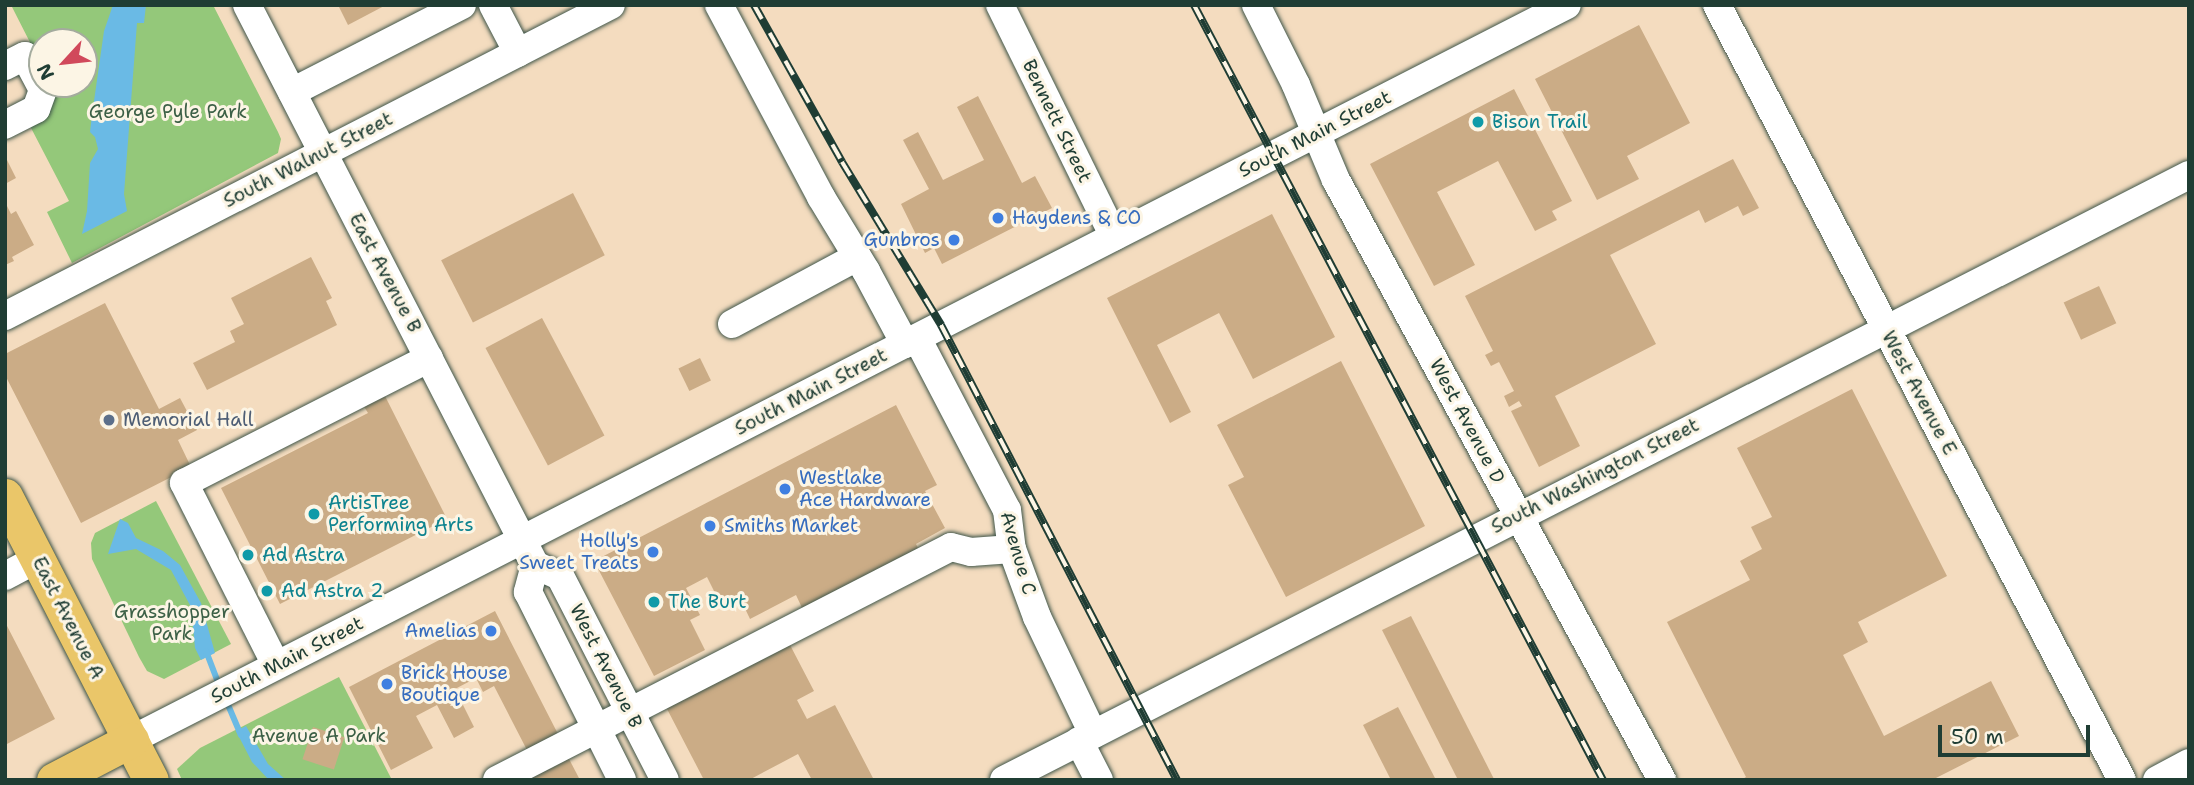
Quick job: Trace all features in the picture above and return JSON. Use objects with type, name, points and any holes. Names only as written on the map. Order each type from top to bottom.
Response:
[{"type":"main road","name":"East Avenue A","points":[[5,496],[150,780]]},
{"type":"main road","name":"South Main Street","points":[[54,780],[131,740]]},
{"type":"street","name":"East Avenue B","points":[[247,5],[522,540]]},
{"type":"street","points":[[292,92],[462,5]]},
{"type":"street","points":[[493,5],[518,53]]},
{"type":"street","name":"South Walnut Street","points":[[5,316],[611,5]]},
{"type":"street","name":"Avenue C","points":[[719,5],[821,197],[911,341],[1007,510],[1013,549],[1037,617],[1086,738],[1099,780]]},
{"type":"street","name":"Bennett Street","points":[[1000,5],[1114,237]]},
{"type":"street","name":"West Avenue D","points":[[1256,5],[1336,180],[1662,780]]},
{"type":"street","name":"South Main Street","points":[[131,740],[1567,5]]},
{"type":"street","name":"West Avenue E","points":[[1717,5],[2122,780]]},
{"type":"street","points":[[5,66],[25,56],[43,90],[36,109],[5,125]]},
{"type":"street","name":"South Washington Street","points":[[1004,780],[1518,515],[2189,175]]},
{"type":"street","points":[[732,324],[857,257]]},
{"type":"street","points":[[276,665],[184,483],[429,358]]},
{"type":"street","points":[[522,540],[535,565]]},
{"type":"street","points":[[497,780],[951,547],[971,552],[1013,549]]},
{"type":"street","points":[[5,576],[37,559]]},
{"type":"street","name":"West Avenue B","points":[[622,780],[528,592],[535,565],[560,576],[665,780]]},
{"type":"street","points":[[2157,780],[2189,763]]},
{"type":"green space","name":"George Pyle Park","points":[[11,5],[213,5],[278,132],[281,139],[278,153],[72,263],[47,212],[69,201],[30,126],[44,98],[98,98],[98,28],[28,28],[28,38]]},
{"type":"green space","name":"Grasshopper Park","points":[[156,501],[231,644],[164,679],[147,671],[139,657],[92,559],[91,543],[95,533]]},
{"type":"green space","name":"Avenue A Park","points":[[339,677],[392,780],[182,780],[177,769],[200,748]]},
{"type":"water","points":[[113,5],[146,5],[144,23],[137,23],[124,194],[127,211],[82,234],[87,211],[90,163],[98,149],[95,137],[90,132],[94,98],[98,98],[98,73],[104,31]]},
{"type":"water","points":[[120,519],[128,523],[136,538],[163,551],[180,565],[201,603],[215,653],[201,660],[195,648],[191,607],[171,570],[136,549],[108,554]]},
{"type":"water","points":[[246,726],[268,764],[286,780],[269,780],[252,762],[236,731]]},
{"type":"building","points":[[338,5],[386,5],[348,25]]},
{"type":"building","points":[[1639,25],[1690,123],[1627,156],[1639,179],[1597,200],[1535,79]]},
{"type":"building","points":[[1514,89],[1572,201],[1552,211],[1557,220],[1535,231],[1498,161],[1437,192],[1475,265],[1434,286],[1370,164]]},
{"type":"building","points":[[978,96],[1022,183],[1035,176],[1052,208],[942,264],[934,248],[925,253],[901,204],[929,189],[903,140],[918,132],[943,180],[984,160],[957,107]]},
{"type":"building","points":[[5,156],[16,178],[5,184]]},
{"type":"building","points":[[1733,159],[1759,208],[1743,216],[1738,206],[1705,223],[1699,210],[1610,255],[1656,344],[1555,396],[1580,446],[1539,467],[1511,411],[1522,406],[1519,401],[1509,407],[1504,396],[1514,391],[1499,362],[1491,366],[1485,355],[1493,351],[1465,296]]},
{"type":"building","points":[[573,193],[605,255],[473,323],[441,260]]},
{"type":"building","points":[[7,206],[11,214],[16,211],[34,245],[12,257],[14,261],[5,265]]},
{"type":"building","points":[[1272,214],[1335,337],[1253,379],[1219,313],[1157,345],[1191,412],[1170,423],[1107,298]]},
{"type":"building","points":[[311,257],[332,298],[326,301],[337,325],[207,390],[193,363],[235,342],[230,331],[244,324],[231,298]]},
{"type":"building","points":[[2099,286],[2116,323],[2081,340],[2064,302]]},
{"type":"building","name":"Memorial Hall","points":[[105,303],[159,409],[180,398],[197,430],[178,440],[191,467],[81,523],[5,375],[5,354]]},
{"type":"building","points":[[542,318],[604,435],[548,465],[485,348]]},
{"type":"building","points":[[700,358],[711,380],[689,391],[678,369]]},
{"type":"building","points":[[1341,361],[1425,526],[1286,597],[1228,485],[1244,477],[1217,425]]},
{"type":"building","points":[[1852,389],[1947,576],[1858,622],[1868,642],[1843,655],[1884,736],[1991,681],[2019,736],[1932,780],[1741,780],[1746,777],[1667,622],[1750,580],[1740,561],[1762,549],[1751,527],[1772,517],[1737,448]]},
{"type":"building","points":[[384,394],[447,519],[280,604],[221,488],[368,413],[363,405]]},
{"type":"building","points":[[896,405],[937,485],[925,491],[945,528],[916,544],[919,550],[803,610],[796,595],[750,619],[740,598],[722,607],[707,577],[686,588],[700,615],[690,620],[705,650],[654,676],[594,561]]},
{"type":"building","points":[[495,611],[558,734],[528,752],[494,686],[483,692],[476,678],[455,689],[474,727],[454,738],[437,705],[416,716],[433,748],[391,770],[349,687]]},
{"type":"building","points":[[1411,616],[1494,779],[1458,780],[1382,630]]},
{"type":"building","points":[[5,622],[55,719],[5,745]]},
{"type":"building","points":[[789,643],[814,691],[797,700],[807,719],[835,705],[874,780],[812,780],[798,754],[749,780],[704,780],[666,707]]},
{"type":"building","points":[[1398,707],[1436,780],[1391,780],[1363,725]]},
{"type":"building","points":[[313,727],[344,737],[334,770],[302,759]]},
{"type":"building","points":[[568,757],[580,780],[524,780]]},
{"type":"waterway","points":[[206,651],[220,687]]},
{"type":"waterway","points":[[226,700],[241,735]]},
{"type":"railway","points":[[754,5],[842,162],[941,325],[1177,780]]},
{"type":"railway","points":[[1194,5],[1603,780]]},
{"type":"place","name":"Bison Trail","points":[[1478,122]]},
{"type":"place","name":"Haydens & CO","points":[[998,218]]},
{"type":"place","name":"Gunbros","points":[[954,240]]},
{"type":"place","name":"Memorial Hall","points":[[109,420]]},
{"type":"place","name":"Westlake Ace Hardware","points":[[785,489]]},
{"type":"place","name":"ArtisTree Performing Arts","points":[[314,514]]},
{"type":"place","name":"Smiths Market","points":[[710,526]]},
{"type":"place","name":"Holly's Sweet Treats","points":[[653,552]]},
{"type":"place","name":"Ad Astra","points":[[248,555]]},
{"type":"place","name":"Ad Astra 2","points":[[267,591]]},
{"type":"place","name":"The Burt","points":[[654,602]]},
{"type":"place","name":"Amelias","points":[[491,631]]},
{"type":"place","name":"Brick House Boutique","points":[[387,684]]}]
